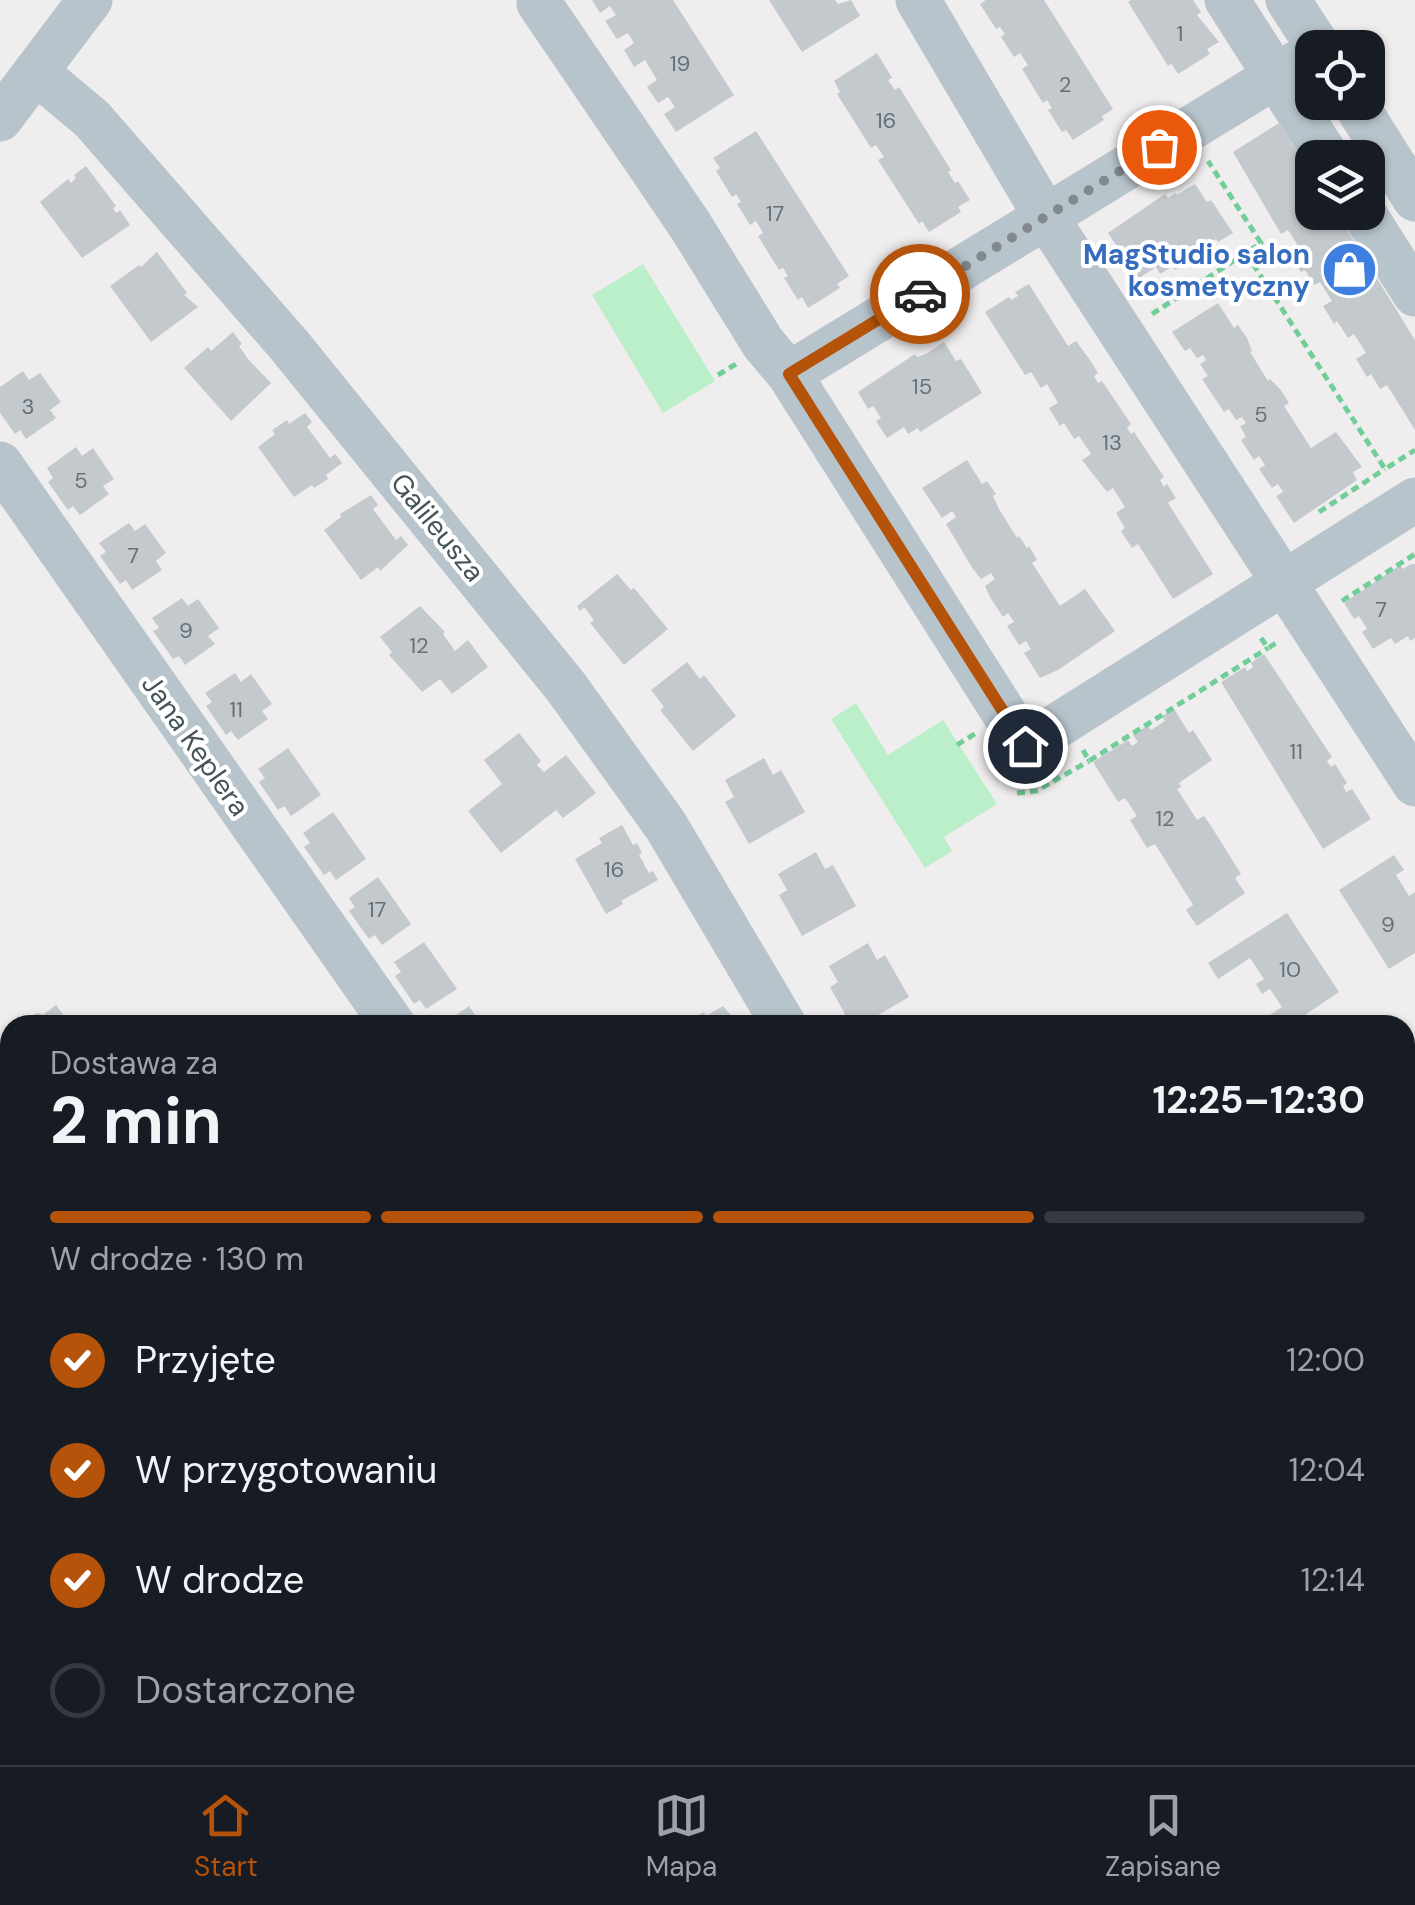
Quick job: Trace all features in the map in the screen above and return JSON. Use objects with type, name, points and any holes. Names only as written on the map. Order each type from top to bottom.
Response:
[{"type":"street","points":[[0,120],[90,0]]},
{"type":"street","points":[[918,0],[1046,216],[1415,784]]},
{"type":"street","points":[[1227,0],[1294,65],[1321,140]]},
{"type":"street","points":[[1288,0],[1307,30]]},
{"type":"street","points":[[539,4],[690,225],[763,343],[789,374],[1025,746],[1415,500]]},
{"type":"street","points":[[789,374],[1294,65]]},
{"type":"street","name":"Galileusza","points":[[37,73],[92,119],[289,345],[566,687],[666,826],[778,1015]]},
{"type":"street","points":[[1365,120],[1415,198]]},
{"type":"street","points":[[1374,230],[1415,294]]},
{"type":"street","name":"Jana Keplera","points":[[0,464],[386,1015]]},
{"type":"path","points":[[1152,314],[1261,243],[1208,160]]},
{"type":"path","points":[[1246,253],[1384,469],[1415,450]]},
{"type":"path","points":[[1310,622],[1415,554]]},
{"type":"path","points":[[1018,793],[1036,791],[1089,761]]},
{"type":"green space","points":[[643,264],[715,381],[663,413],[592,295]]},
{"type":"green space","points":[[856,703],[888,755],[943,720],[997,804],[944,837],[952,851],[925,868],[831,719]]},
{"type":"building","points":[[592,0],[673,0],[734,95],[676,132],[664,114],[675,107],[668,97],[658,103],[647,87],[657,80],[645,60],[634,67],[624,50],[634,43],[628,33],[617,39],[605,21],[616,15],[610,6],[600,13]]},
{"type":"building","points":[[769,0],[835,0],[838,4],[851,0],[860,16],[802,52]]},
{"type":"building","points":[[986,0],[1044,0],[1113,109],[1102,116],[1104,120],[1073,140],[1066,130],[1062,132],[1048,110],[1052,108],[1047,100],[1043,103],[1022,69],[1028,65],[1020,53],[1014,57],[1001,37],[1005,34],[1000,27],[996,29],[980,4]]},
{"type":"building","points":[[1193,0],[1201,12],[1197,15],[1219,42],[1207,49],[1210,54],[1178,74],[1171,63],[1168,66],[1128,2]]},
{"type":"building","points":[[877,53],[892,78],[888,80],[895,90],[899,87],[951,170],[948,172],[970,200],[958,207],[961,212],[929,232],[922,221],[919,224],[878,160],[884,157],[876,145],[871,148],[837,94],[840,92],[834,81]]},
{"type":"building","points":[[1279,123],[1295,149],[1295,230],[1347,230],[1415,340],[1415,430],[1387,385],[1380,389],[1371,374],[1367,377],[1356,359],[1366,353],[1354,334],[1348,338],[1337,321],[1334,324],[1323,306],[1332,301],[1320,282],[1314,285],[1305,270],[1301,272],[1290,255],[1300,249],[1288,230],[1281,234],[1233,152]]},
{"type":"building","points":[[756,131],[849,276],[837,284],[840,288],[808,308],[802,297],[798,300],[784,278],[788,276],[783,268],[779,270],[758,236],[763,233],[756,221],[750,225],[737,204],[741,202],[736,194],[732,197],[716,171],[720,168],[713,158]]},
{"type":"building","points":[[86,166],[116,206],[116,213],[120,210],[130,225],[82,258],[40,202],[68,179],[71,183],[74,175]]},
{"type":"building","points":[[1195,184],[1233,233],[1208,244],[1211,247],[1175,270],[1173,266],[1160,274],[1156,267],[1138,279],[1127,262],[1131,258],[1123,245],[1118,248],[1108,233],[1165,194],[1168,198],[1177,195]]},
{"type":"building","points":[[157,252],[187,293],[184,295],[198,307],[151,342],[110,286]]},
{"type":"building","points":[[1029,284],[1068,346],[1076,341],[1098,373],[1094,376],[1098,383],[1102,381],[1131,424],[1127,428],[1131,434],[1134,432],[1164,477],[1160,480],[1164,487],[1167,484],[1176,498],[1168,503],[1213,574],[1173,599],[1138,544],[1132,548],[1121,531],[1125,528],[1116,513],[1125,507],[1113,488],[1107,492],[1082,460],[1091,454],[1079,436],[1074,439],[1064,423],[1060,426],[1049,408],[1058,403],[1047,384],[1041,388],[1031,372],[1025,375],[985,312],[1009,297],[1011,300],[1018,296],[1015,292]]},
{"type":"building","points":[[1218,303],[1234,328],[1238,325],[1247,338],[1250,352],[1268,381],[1280,389],[1289,403],[1284,406],[1311,448],[1336,432],[1362,467],[1353,472],[1357,480],[1294,523],[1276,496],[1283,492],[1278,484],[1272,488],[1259,469],[1265,465],[1259,456],[1254,460],[1241,440],[1246,437],[1240,426],[1246,423],[1242,417],[1236,420],[1229,409],[1224,412],[1202,379],[1208,376],[1200,364],[1206,360],[1203,355],[1197,358],[1190,348],[1185,351],[1172,332]]},
{"type":"building","points":[[233,332],[248,359],[271,383],[231,421],[184,368]]},
{"type":"building","points":[[944,342],[956,361],[961,359],[982,393],[920,432],[918,428],[908,434],[904,427],[887,438],[876,421],[881,418],[873,406],[868,409],[858,392],[915,354],[926,354]]},
{"type":"building","points":[[23,371],[29,380],[40,373],[61,402],[50,410],[56,418],[26,439],[20,430],[15,434],[0,413],[0,387]]},
{"type":"building","points":[[305,413],[312,422],[307,427],[330,458],[335,454],[342,463],[326,475],[328,479],[294,497],[258,447],[275,434],[272,430]]},
{"type":"building","points":[[76,447],[82,456],[93,448],[114,479],[103,486],[109,494],[80,515],[73,506],[68,510],[48,482],[53,478],[47,468]]},
{"type":"building","points":[[967,460],[982,484],[987,481],[996,494],[993,496],[999,509],[1017,538],[1029,546],[1037,560],[1032,563],[1060,606],[1085,589],[1115,631],[1040,678],[1024,653],[1031,649],[1026,641],[1019,645],[1007,626],[1014,622],[1008,613],[1003,617],[985,586],[995,579],[991,573],[981,579],[946,524],[956,517],[952,511],[942,518],[922,488]]},
{"type":"building","points":[[371,495],[378,505],[373,509],[384,524],[396,540],[401,536],[408,545],[380,571],[378,567],[361,580],[324,530],[340,514]]},
{"type":"building","points":[[129,523],[135,531],[145,524],[166,553],[156,561],[162,570],[132,590],[126,580],[120,584],[100,556],[106,552],[99,543]]},
{"type":"building","points":[[1415,564],[1415,638],[1410,641],[1408,636],[1395,644],[1391,638],[1373,649],[1362,632],[1367,629],[1359,616],[1354,619],[1344,603],[1400,565],[1403,569]]},
{"type":"building","points":[[617,574],[668,629],[624,665],[590,623],[594,620],[584,607],[580,611],[577,606]]},
{"type":"building","points":[[182,598],[188,606],[198,599],[219,628],[208,636],[215,644],[185,665],[179,656],[173,659],[153,631],[159,628],[152,618]]},
{"type":"building","points":[[420,606],[445,632],[455,651],[468,640],[488,667],[452,694],[440,679],[422,692],[389,655],[392,652],[380,637]]},
{"type":"building","points":[[1264,654],[1332,757],[1327,761],[1331,767],[1335,764],[1347,783],[1343,786],[1346,792],[1352,789],[1371,819],[1323,849],[1221,682],[1245,667],[1247,671]]},
{"type":"building","points":[[687,662],[700,679],[704,675],[736,716],[693,751],[660,710],[664,707],[651,690]]},
{"type":"building","points":[[235,673],[241,682],[251,674],[272,704],[262,711],[268,719],[238,740],[231,731],[226,735],[206,706],[212,702],[205,693]]},
{"type":"building","points":[[1174,709],[1212,760],[1179,783],[1181,787],[1177,789],[1197,820],[1204,816],[1213,829],[1241,874],[1235,878],[1245,893],[1197,926],[1186,910],[1193,905],[1155,844],[1147,848],[1130,820],[1137,816],[1125,798],[1118,802],[1093,762],[1128,740],[1132,746],[1138,742],[1133,735],[1148,725],[1151,730]]},
{"type":"building","points":[[519,733],[541,761],[537,765],[544,772],[566,755],[596,793],[563,818],[556,810],[501,853],[468,811],[502,784],[484,760]]},
{"type":"building","points":[[288,748],[321,795],[291,816],[284,806],[278,810],[259,782],[265,778],[258,769]]},
{"type":"building","points":[[764,758],[773,775],[781,770],[805,812],[749,844],[725,802],[734,797],[725,780]]},
{"type":"building","points":[[333,812],[366,859],[336,880],[330,871],[324,875],[304,847],[310,843],[303,833]]},
{"type":"building","points":[[622,825],[633,845],[637,843],[649,873],[653,871],[658,880],[606,914],[575,859]]},
{"type":"building","points":[[816,852],[825,869],[833,865],[856,906],[802,936],[779,895],[787,890],[778,874]]},
{"type":"building","points":[[1394,855],[1404,870],[1396,875],[1409,896],[1415,892],[1415,953],[1389,969],[1339,890]]},
{"type":"building","points":[[378,877],[411,924],[382,945],[375,935],[369,939],[349,911],[355,907],[349,898]]},
{"type":"building","points":[[1287,913],[1339,992],[1305,1015],[1270,1015],[1282,1007],[1270,989],[1262,994],[1256,984],[1264,979],[1250,958],[1218,979],[1208,963]]},
{"type":"building","points":[[424,942],[457,989],[426,1009],[420,1000],[414,1004],[395,976],[401,972],[394,962]]},
{"type":"building","points":[[868,943],[877,960],[885,955],[909,997],[878,1015],[845,1015],[830,987],[838,982],[829,966]]},
{"type":"building","points":[[56,1005],[64,1015],[43,1015]]},
{"type":"building","points":[[469,1006],[475,1015],[456,1015]]},
{"type":"building","points":[[723,1006],[731,1015],[708,1015]]},
{"type":"way so far","points":[[920,294],[1159,147]]},
{"type":"place","name":"MagStudio salon kosmetyczny","points":[[1349,270]]},
{"type":"route","points":[[920,294],[789,374],[1025,746]]}]
